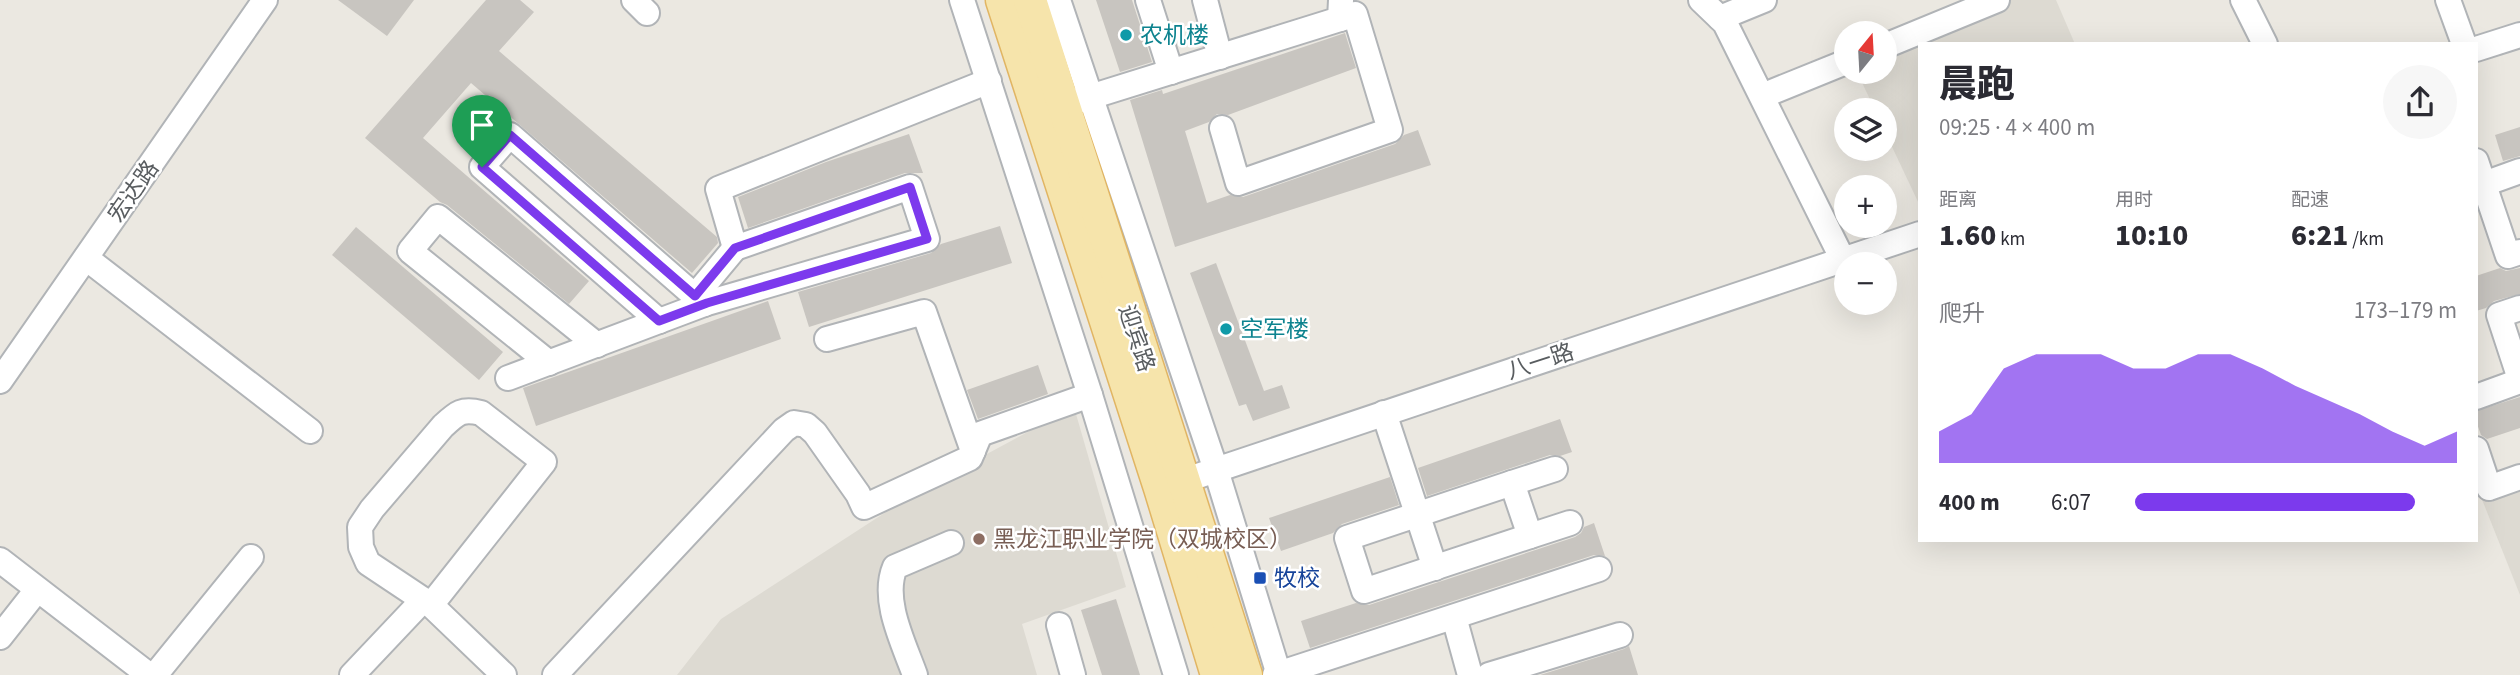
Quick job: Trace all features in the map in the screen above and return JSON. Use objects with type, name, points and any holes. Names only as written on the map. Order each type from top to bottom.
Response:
[{"type":"main road","name":"迎宾路","points":[[1002,0],[1171,484],[1246,675]]},
{"type":"main road","name":"迎宾路","points":[[1030,0],[1076,101],[1217,675]]},
{"type":"street","name":"宏达路","points":[[0,381],[265,0]]},
{"type":"street","points":[[962,0],[1090,396],[1176,675]]},
{"type":"street","points":[[1058,0],[1076,101],[1216,470],[1277,674],[1599,569]]},
{"type":"street","points":[[1148,0],[1171,72]]},
{"type":"street","points":[[1205,0],[1220,57]]},
{"type":"street","points":[[1701,0],[1725,23],[1839,252]]},
{"type":"street","points":[[1720,18],[1764,0]]},
{"type":"street","points":[[1897,41],[1997,0]]},
{"type":"street","points":[[2243,0],[2264,42]]},
{"type":"street","points":[[2448,0],[2463,42]]},
{"type":"street","points":[[1076,101],[1220,57],[1341,9],[1355,14],[1390,130],[1238,183],[1223,128]]},
{"type":"street","points":[[2478,48],[2520,35]]},
{"type":"street","points":[[1762,96],[1834,67]]},
{"type":"street","points":[[735,248],[718,189],[989,80]]},
{"type":"street","points":[[659,321],[482,167],[510,135],[700,300]]},
{"type":"street","points":[[2520,172],[2480,172],[2488,232],[2508,256],[2520,252]]},
{"type":"street","points":[[508,378],[659,321],[700,300],[927,239],[910,187],[735,248],[700,300]]},
{"type":"street","points":[[549,363],[410,251],[438,217],[597,345]]},
{"type":"street","name":"八一路","points":[[1867,252],[1918,235]]},
{"type":"street","points":[[86,258],[310,430]]},
{"type":"street","name":"八一路","points":[[1171,484],[1834,263]]},
{"type":"street","points":[[2478,396],[2520,380],[2499,315],[2520,308]]},
{"type":"street","points":[[827,340],[924,312],[973,451]]},
{"type":"street","points":[[555,675],[784,430],[794,423],[806,425],[815,433],[864,507],[970,458],[980,433],[1090,396]]},
{"type":"street","points":[[352,675],[427,602],[544,462],[481,413],[468,410],[456,414],[443,426],[372,509],[360,527],[361,547],[368,563],[427,602],[504,675]]},
{"type":"street","points":[[1384,413],[1435,568]]},
{"type":"street","points":[[2478,455],[2489,488],[2520,478]]},
{"type":"street","points":[[1555,470],[1346,538],[1364,591],[1570,523]]},
{"type":"street","points":[[1513,483],[1530,537]]},
{"type":"street","points":[[915,675],[895,621],[891,576],[895,567],[951,543]]},
{"type":"street","points":[[0,559],[148,674],[251,557]]},
{"type":"street","points":[[0,637],[37,590]]},
{"type":"street","points":[[1454,617],[1470,675]]},
{"type":"street","points":[[1059,625],[1073,675]]},
{"type":"street","points":[[1489,675],[1620,635]]},
{"type":"shaded area","points":[[2007,0],[2056,0],[2074,42],[1918,42],[1918,202],[1897,157],[1897,98],[1869,98],[1863,84],[1897,84],[1897,43]]},
{"type":"shaded area","name":"黑龙江职业学院（双城校区）","points":[[1076,414],[1126,587],[1022,624],[1037,675],[677,675],[721,619],[920,490],[1037,427]]},
{"type":"shaded area","points":[[2520,485],[2520,595],[2481,497]]},
{"type":"building","points":[[338,0],[414,0],[387,36]]},
{"type":"building","points":[[486,0],[520,0],[534,12],[499,51],[717,237],[718,243],[692,273],[471,83],[423,138],[589,281],[569,304],[440,202],[365,138]]},
{"type":"building","name":"农机楼","points":[[1096,0],[1132,0],[1152,62],[1120,72]]},
{"type":"building","points":[[1345,33],[1356,68],[1228,115],[1217,114],[1209,122],[1185,131],[1207,203],[1230,195],[1243,197],[1395,144],[1404,135],[1418,130],[1431,165],[1175,247],[1130,100],[1162,90],[1163,94]]},
{"type":"building","points":[[2520,127],[2520,156],[2503,161],[2495,135]]},
{"type":"building","points":[[909,134],[923,173],[905,173],[748,228],[738,197],[826,162]]},
{"type":"building","points":[[1000,226],[1012,263],[809,327],[798,292],[931,253],[941,244]]},
{"type":"building","points":[[356,227],[503,352],[479,380],[332,255]]},
{"type":"building","name":"空军楼","points":[[1216,263],[1264,391],[1282,385],[1290,408],[1253,421],[1246,404],[1239,406],[1190,273]]},
{"type":"building","points":[[2500,268],[2506,271],[2520,268],[2520,294],[2494,301],[2478,310],[2478,275]]},
{"type":"building","points":[[768,301],[781,339],[536,426],[523,388]]},
{"type":"building","points":[[1038,365],[1048,394],[978,419],[967,390]]},
{"type":"building","points":[[2520,397],[2520,428],[2487,439],[2481,435],[2478,427],[2478,410]]},
{"type":"building","points":[[1560,419],[1572,452],[1560,456],[1550,455],[1427,496],[1418,468]]},
{"type":"building","points":[[1390,477],[1399,505],[1342,524],[1333,533],[1281,551],[1269,518]]},
{"type":"building","points":[[1594,523],[1605,556],[1594,555],[1310,648],[1301,621],[1356,603],[1369,605],[1575,537],[1584,527]]},
{"type":"building","points":[[1116,599],[1140,675],[1102,675],[1081,610]]},
{"type":"building","points":[[1629,646],[1638,675],[1540,675],[1624,649]]},
{"type":"place","name":"农机楼","points":[[1126,35]]},
{"type":"place","name":"空军楼","points":[[1226,329]]},
{"type":"place","name":"黑龙江职业学院（双城校区）","points":[[979,539]]},
{"type":"place","name":"牧校","points":[[1260,578]]},
{"type":"route","points":[[510,135],[695,296],[735,248],[910,187],[927,239],[707,303],[659,321],[482,167],[510,135]]}]
